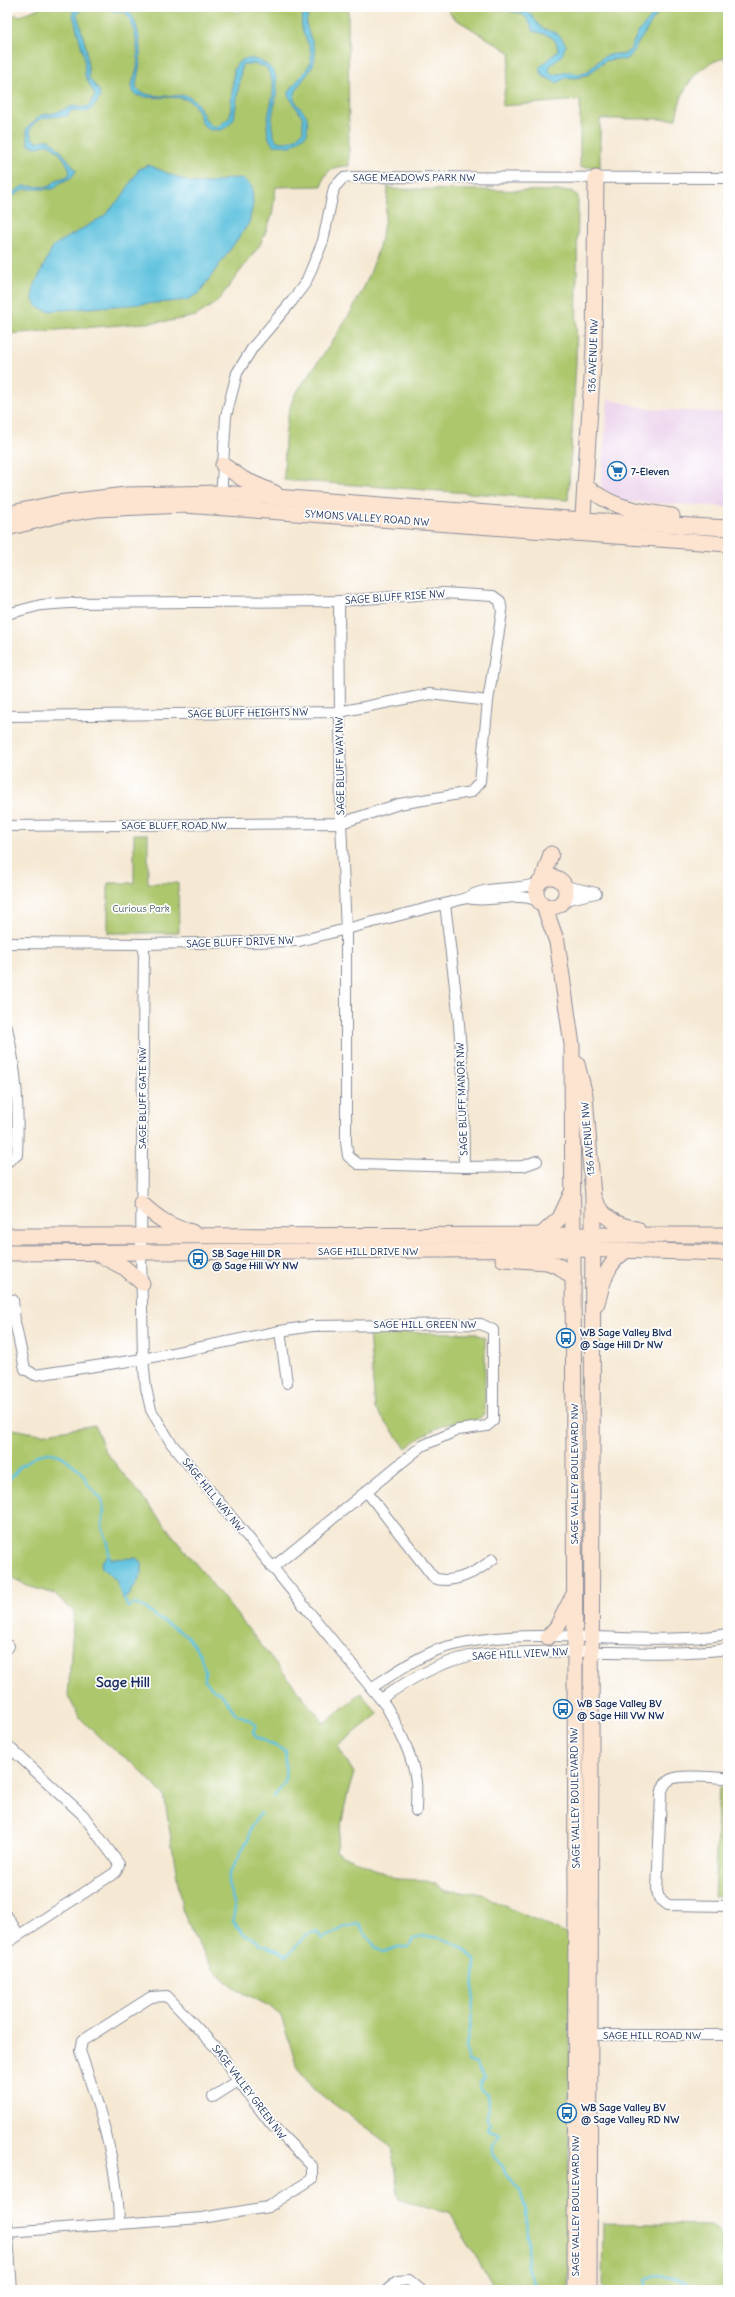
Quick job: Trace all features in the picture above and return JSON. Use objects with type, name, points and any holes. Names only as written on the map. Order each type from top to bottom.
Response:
[{"type":"street","name":"SAGE MEADOWS PARK NW","points":[[221,500],[226,411],[237,373],[253,347],[306,282],[328,224],[333,194],[339,181],[352,177],[728,178]]},
{"type":"street","name":"136 AVENUE NW","points":[[582,527],[594,348],[596,178]]},
{"type":"street","points":[[223,465],[243,479],[289,498]]},
{"type":"street","points":[[585,486],[603,499],[618,506],[677,517],[691,525]]},
{"type":"street","name":"SYMONS VALLEY ROAD NW","points":[[7,514],[58,503],[126,495],[221,500],[582,527],[691,525],[728,528]]},
{"type":"street","name":"SYMONS VALLEY ROAD NW","points":[[7,528],[59,515],[117,507],[184,505],[221,500],[289,498],[582,527],[728,544]]},
{"type":"street","name":"SAGE BLUFF RISE NW","points":[[7,614],[41,606],[69,603],[339,601],[443,593],[493,596],[500,602],[502,612],[488,701],[480,782],[471,792],[399,804],[341,824]]},
{"type":"street","name":"SAGE BLUFF WAY NW","points":[[339,601],[341,824],[346,930]]},
{"type":"street","name":"SAGE BLUFF HEIGHTS NW","points":[[7,716],[339,712],[430,694],[488,701]]},
{"type":"street","name":"SAGE BLUFF ROAD NW","points":[[7,826],[341,824]]},
{"type":"street","name":"SAGE BLUFF DRIVE NW","points":[[7,943],[144,944],[299,941],[468,898],[481,892],[522,888],[555,888]]},
{"type":"street","name":"136 AVENUE NW","points":[[555,888],[558,942],[572,1045],[585,1095],[593,1196],[592,1234]]},
{"type":"street","points":[[555,888],[553,908],[541,904],[535,892],[555,888]]},
{"type":"street","name":"SAGE BLUFF DRIVE NW","points":[[468,898],[478,901],[524,897],[541,904]]},
{"type":"street","name":"SAGE BLUFF MANOR NW","points":[[346,930],[346,1142],[348,1156],[358,1164],[464,1167],[463,1076],[458,1012],[445,904]]},
{"type":"street","name":"136 AVENUE NW","points":[[541,904],[558,942]]},
{"type":"street","name":"SAGE BLUFF GATE NW","points":[[141,1244],[144,944]]},
{"type":"street","points":[[7,1028],[19,1106],[17,1155],[7,1162]]},
{"type":"street","name":"136 AVENUE NW","points":[[572,1045],[572,1189],[574,1234]]},
{"type":"street","points":[[464,1167],[523,1166],[537,1161]]},
{"type":"street","points":[[541,1234],[560,1218],[572,1189]]},
{"type":"street","points":[[593,1196],[603,1214],[623,1227],[670,1234]]},
{"type":"street","points":[[142,1203],[158,1219],[170,1226],[214,1237]]},
{"type":"street","name":"SAGE HILL DRIVE NW","points":[[7,1253],[95,1252],[141,1244],[214,1237],[541,1234],[728,1235]]},
{"type":"street","name":"SAGE VALLEY BOULEVARD NW","points":[[574,1234],[574,1644],[589,2290]]},
{"type":"street","name":"SAGE VALLEY BOULEVARD NW","points":[[575,2290],[590,1645],[592,1234]]},
{"type":"street","points":[[698,1234],[698,1252],[728,1259]]},
{"type":"street","name":"SAGE HILL DRIVE NW","points":[[7,1236],[141,1244],[454,1251],[574,1249],[624,1252],[728,1253]]},
{"type":"street","name":"SAGE HILL WAY NW","points":[[141,1244],[142,1358],[146,1388],[152,1410],[171,1443],[381,1699],[397,1725],[409,1755],[416,1783],[416,1811]]},
{"type":"street","points":[[454,1251],[479,1257],[547,1262],[560,1267],[574,1279]]},
{"type":"street","points":[[95,1252],[125,1268],[142,1283]]},
{"type":"street","points":[[592,1324],[606,1271],[615,1259],[624,1252]]},
{"type":"street","name":"SAGE HILL GREEN NW","points":[[13,1300],[15,1322],[25,1369],[35,1376],[142,1358],[312,1326],[481,1324],[493,1330],[493,1421],[488,1426],[458,1430],[432,1440],[404,1460],[367,1492],[272,1568]]},
{"type":"street","points":[[280,1331],[287,1383]]},
{"type":"street","points":[[367,1492],[434,1578],[443,1581],[481,1569],[493,1559]]},
{"type":"street","points":[[548,1637],[557,1627],[574,1594]]},
{"type":"street","points":[[590,1645],[690,1639],[728,1634]]},
{"type":"street","name":"SAGE HILL VIEW NW","points":[[371,1688],[403,1667],[444,1648],[489,1640],[548,1637],[574,1644]]},
{"type":"street","points":[[574,1644],[668,1653],[728,1649]]},
{"type":"street","name":"SAGE HILL VIEW NW","points":[[381,1699],[410,1679],[448,1662],[471,1656],[574,1644]]},
{"type":"street","points":[[7,1746],[83,1815],[119,1864],[116,1872],[7,1943]]},
{"type":"street","points":[[728,1778],[674,1778],[664,1786],[661,1795],[656,1891],[659,1898],[668,1905],[728,1906]]},
{"type":"street","points":[[7,1916],[19,1935]]},
{"type":"street","name":"SAGE VALLEY GREEN NW","points":[[8,2228],[119,2223],[202,2218],[268,2206],[312,2179],[312,2166],[270,2124],[238,2081],[219,2051],[167,1996],[152,1998],[82,2042],[80,2051],[105,2133],[118,2201],[119,2223]]},
{"type":"street","name":"SAGE HILL ROAD NW","points":[[582,2034],[728,2034]]},
{"type":"street","points":[[213,2098],[238,2081]]},
{"type":"street","points":[[8,2228],[12,2290]]},
{"type":"street","points":[[387,2290],[398,2281],[409,2280],[421,2290]]},
{"type":"shaded area","points":[[608,399],[649,409],[728,413],[728,507],[619,501],[601,487]]},
{"type":"green space","points":[[196,6],[206,6],[224,8],[238,13],[243,7],[348,7],[349,166],[334,168],[331,170],[325,176],[322,186],[276,187],[272,216],[260,245],[217,302],[196,316],[170,321],[7,334],[7,13],[20,16],[41,7],[171,7],[173,10]]},
{"type":"green space","points":[[445,7],[728,7],[728,57],[707,65],[692,79],[682,97],[676,119],[600,119],[600,167],[580,167],[580,100],[502,106],[511,53],[454,18]]},
{"type":"green space","points":[[388,186],[393,189],[571,191],[578,196],[576,364],[568,500],[284,480],[285,437],[290,406],[294,396],[345,322],[370,274],[379,248],[385,218]]},
{"type":"green space","name":"Curious Park","points":[[134,834],[148,834],[148,883],[178,883],[179,933],[108,933],[108,883],[134,883]]},
{"type":"green space","points":[[369,1332],[475,1333],[485,1338],[485,1412],[483,1416],[473,1420],[450,1423],[437,1428],[406,1448],[375,1409]]},
{"type":"green space","points":[[95,1425],[105,1451],[324,1723],[361,1693],[378,1714],[338,1746],[354,1773],[347,1796],[336,1852],[397,1879],[423,1880],[435,1884],[445,1891],[472,1892],[485,1895],[492,1900],[564,1933],[570,1933],[568,2290],[496,2290],[450,2214],[399,2198],[391,2146],[316,2091],[298,2070],[281,2016],[269,2006],[232,1987],[213,1969],[194,1937],[182,1909],[164,1795],[135,1765],[104,1742],[79,1717],[68,1696],[74,1612],[55,1594],[27,1586],[7,1574],[7,1428],[41,1434]]},
{"type":"green space","points":[[719,1787],[728,1787],[728,1896],[714,1897]]},
{"type":"green space","points":[[603,2223],[710,2225],[723,2237],[726,2245],[728,2254],[728,2290],[602,2290]]},
{"type":"water","points":[[77,7],[103,7],[81,9],[77,14],[86,48],[89,78],[99,91],[100,98],[87,112],[72,110],[67,116],[41,119],[33,125],[30,130],[32,138],[37,142],[46,140],[51,141],[72,164],[76,171],[74,175],[60,183],[54,189],[24,189],[7,200],[7,197],[23,186],[49,187],[56,180],[68,176],[70,172],[65,160],[48,144],[37,147],[29,145],[26,129],[41,115],[55,113],[74,106],[81,108],[89,106],[95,95],[85,76],[84,56],[73,15],[73,11]]},
{"type":"water","points":[[107,7],[119,9],[124,7],[133,18],[136,25],[139,41],[140,63],[136,88],[140,92],[146,94],[166,96],[185,95],[191,98],[198,105],[207,122],[211,126],[219,126],[230,117],[234,70],[236,65],[242,60],[253,59],[267,65],[274,73],[277,81],[277,91],[272,122],[273,132],[277,141],[289,142],[298,137],[303,131],[303,118],[288,95],[310,63],[311,52],[302,28],[302,21],[309,7],[314,7],[309,13],[307,25],[314,47],[314,60],[312,66],[298,87],[294,99],[307,117],[307,134],[291,146],[273,145],[269,138],[267,123],[273,92],[273,82],[266,67],[254,64],[242,64],[234,119],[222,130],[208,129],[202,122],[194,105],[190,101],[174,97],[149,97],[136,95],[133,92],[132,85],[138,61],[136,38],[132,24],[125,12],[115,12]]},
{"type":"water","points":[[494,7],[523,10],[531,15],[544,29],[555,33],[562,39],[566,45],[562,55],[550,66],[549,70],[552,75],[569,72],[578,74],[588,71],[603,57],[614,54],[623,55],[630,50],[637,34],[652,16],[654,7],[658,7],[659,11],[629,57],[624,60],[614,59],[605,61],[589,74],[576,78],[567,77],[557,83],[543,76],[539,68],[558,51],[557,45],[553,38],[533,31],[530,23],[522,14],[501,10]]},
{"type":"water","points":[[148,165],[191,183],[211,183],[232,178],[243,179],[252,187],[253,204],[249,223],[199,293],[187,300],[168,302],[48,311],[37,307],[33,300],[33,289],[53,246],[104,216],[123,195],[139,169]]},
{"type":"water","points":[[108,1556],[112,1559],[136,1558],[142,1563],[142,1573],[129,1596],[122,1598],[116,1580],[102,1568],[101,1562]]},
{"type":"waterway","points":[[7,1482],[20,1467],[35,1456],[48,1452],[62,1456],[81,1471],[89,1486],[102,1500],[104,1510],[102,1528],[108,1542],[109,1557]]},
{"type":"waterway","points":[[123,1595],[128,1607],[134,1604],[144,1607],[159,1619],[186,1635],[200,1654],[205,1671],[205,1680],[215,1691],[220,1692],[236,1714],[251,1720],[256,1725],[253,1732],[256,1737],[286,1751],[285,1782],[274,1797]]},
{"type":"waterway","points":[[261,1813],[251,1826],[249,1837],[229,1875],[228,1883],[235,1907],[233,1921],[245,1935],[256,1940],[259,1944],[280,1951],[285,1956],[289,1954],[307,1935],[317,1932],[322,1939],[345,1927],[358,1924],[377,1949],[383,1952],[397,1947],[409,1947],[413,1939],[430,1937],[447,1940],[455,1944],[462,1948],[475,1960],[472,2014],[466,2046],[468,2061],[476,2064],[485,2077],[479,2084],[480,2090],[488,2095],[487,2119],[490,2123],[487,2130],[500,2135],[492,2145],[492,2151],[503,2167],[506,2175],[520,2191],[526,2210],[528,2268],[537,2290]]},
{"type":"waterway","points":[[643,2289],[647,2285],[646,2279],[657,2276],[672,2278],[684,2282],[691,2290]]},
{"type":"place","name":"7-Eleven","points":[[617,471]]},
{"type":"place","name":"SB Sage Hill DR @ Sage Hill WY NW","points":[[198,1259]]},
{"type":"place","name":"WB Sage Valley Blvd @ Sage Hill Dr NW","points":[[566,1338]]},
{"type":"place","name":"WB Sage Valley BV @ Sage Hill VW NW","points":[[563,1709]]},
{"type":"place","name":"WB Sage Valley BV @ Sage Valley RD NW","points":[[567,2113]]},
{"type":"district","name":"Sage Hill","points":[[123,1682]]}]
